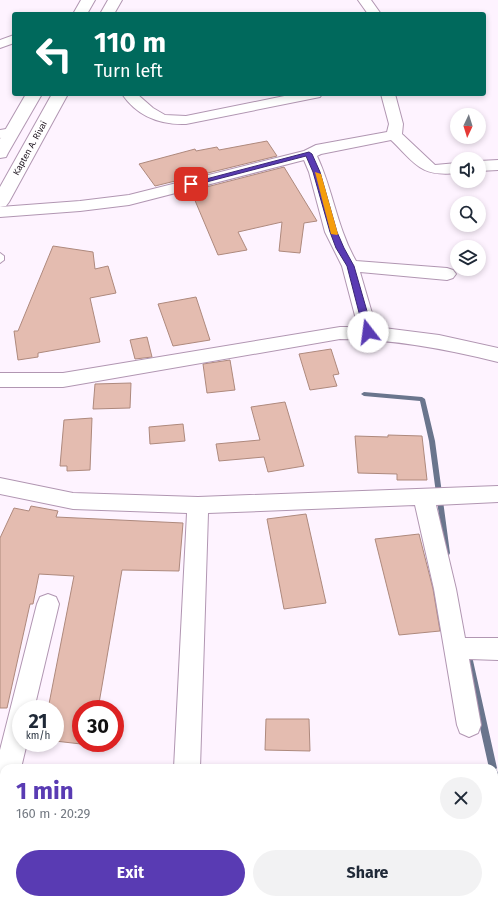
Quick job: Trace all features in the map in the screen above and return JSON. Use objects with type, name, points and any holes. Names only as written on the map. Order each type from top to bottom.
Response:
[{"type":"main road","points":[[81,12],[88,0]]},
{"type":"main road","points":[[108,12],[115,0]]},
{"type":"main road","points":[[0,153],[6,133],[33,96]]},
{"type":"main road","name":"Kapten A. Rivai","points":[[0,202],[59,96]]},
{"type":"street","points":[[364,0],[373,12]]},
{"type":"street","points":[[0,44],[12,41]]},
{"type":"street","points":[[131,96],[153,116],[168,121],[186,120],[283,97],[294,96]]},
{"type":"street","points":[[389,96],[396,124],[394,135]]},
{"type":"street","points":[[0,212],[80,206],[129,200],[309,154],[321,149],[394,135]]},
{"type":"street","points":[[394,135],[430,168],[439,170],[450,169]]},
{"type":"street","points":[[309,154],[317,172],[333,232],[350,266],[368,332]]},
{"type":"street","points":[[486,166],[498,165]]},
{"type":"street","points":[[350,266],[447,274]]},
{"type":"street","points":[[0,380],[63,380],[214,356],[340,333],[368,332],[407,336],[448,342],[498,355]]},
{"type":"street","points":[[0,486],[74,501],[198,505],[498,494]]},
{"type":"street","points":[[427,497],[458,648],[469,725]]},
{"type":"street","points":[[187,764],[198,505]]},
{"type":"street","points":[[24,700],[48,604]]},
{"type":"street","points":[[458,648],[492,649]]},
{"type":"street","points":[[9,764],[12,752]]},
{"type":"building","points":[[267,141],[277,156],[155,186],[139,164],[195,149],[196,151],[217,147],[219,150]]},
{"type":"building","points":[[284,167],[317,221],[304,223],[300,253],[279,251],[282,222],[238,232],[247,250],[218,255],[191,191]]},
{"type":"building","points":[[53,246],[93,252],[95,269],[108,266],[116,293],[90,298],[100,342],[38,353],[38,357],[18,360],[14,331],[18,331]]},
{"type":"building","points":[[196,297],[210,340],[173,346],[158,304]]},
{"type":"building","points":[[147,337],[152,357],[135,359],[130,340]]},
{"type":"building","points":[[331,349],[339,374],[333,375],[337,386],[310,390],[299,354]]},
{"type":"building","points":[[230,360],[235,390],[207,393],[203,364]]},
{"type":"building","points":[[131,383],[130,408],[93,409],[95,384]]},
{"type":"building","points":[[285,402],[304,466],[268,472],[264,457],[219,461],[216,444],[260,440],[251,407]]},
{"type":"building","points":[[92,418],[90,470],[67,471],[67,466],[60,466],[64,420]]},
{"type":"building","points":[[183,424],[185,441],[150,444],[149,427]]},
{"type":"building","points":[[388,435],[422,436],[427,480],[397,480],[397,474],[358,473],[355,436],[388,437]]},
{"type":"building","points":[[31,506],[58,511],[56,517],[183,523],[179,571],[122,570],[100,700],[72,700],[72,743],[64,742],[64,700],[50,700],[74,576],[39,574],[33,604],[30,604],[7,708],[0,708],[0,538],[14,508],[29,511]]},
{"type":"building","points":[[306,514],[326,603],[284,609],[267,519]]},
{"type":"building","points":[[419,534],[433,589],[440,631],[399,635],[375,539]]},
{"type":"building","points":[[266,719],[309,719],[310,751],[265,750]]},
{"type":"waterway","points":[[364,394],[422,399],[432,441],[447,553]]},
{"type":"waterway","points":[[468,656],[492,764]]},
{"type":"slow traffic","points":[[317,174],[334,234]]},
{"type":"route","points":[[191,184],[309,154],[317,172],[333,232],[350,266],[368,332]]}]
